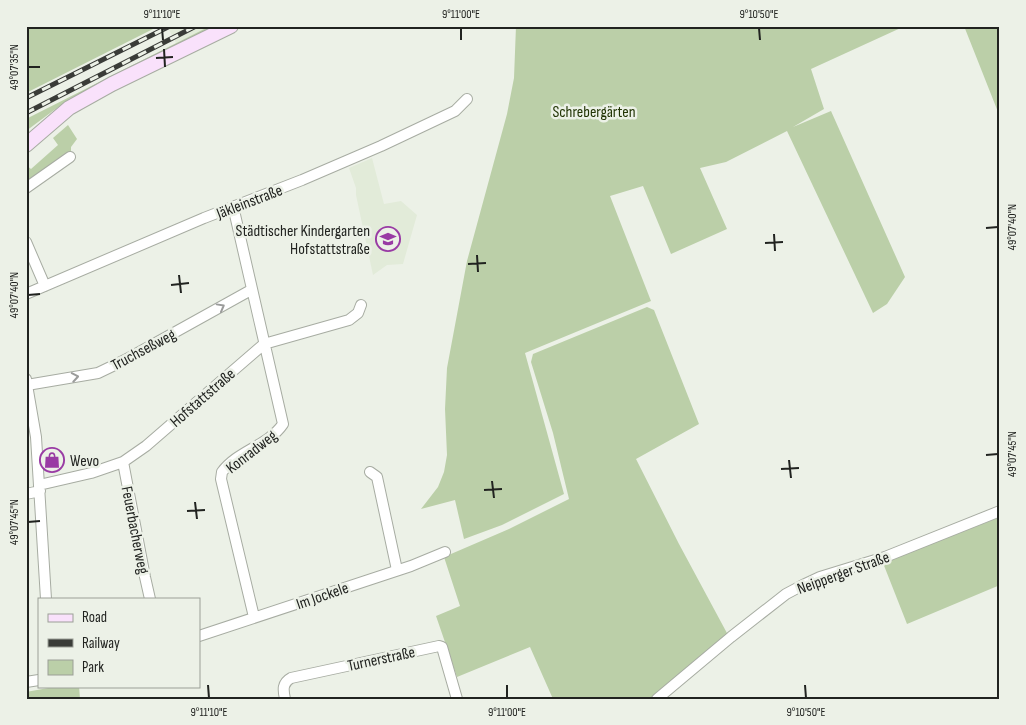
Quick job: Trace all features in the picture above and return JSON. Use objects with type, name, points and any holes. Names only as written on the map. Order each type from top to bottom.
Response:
[{"type":"main road","points":[[26,145],[69,108],[112,84],[231,26]]},
{"type":"street","name":"Jäkleinstraße","points":[[26,294],[384,144],[455,111],[467,99]]},
{"type":"street","points":[[26,188],[70,158]]},
{"type":"street","points":[[233,206],[264,344]]},
{"type":"street","points":[[26,242],[45,286]]},
{"type":"street","name":"Truchseßweg","points":[[27,382],[98,373],[251,290]]},
{"type":"street","name":"Hofstattstraße","points":[[26,494],[123,462],[146,446],[264,344],[349,320],[358,313],[361,305]]},
{"type":"street","name":"Konradweg","points":[[254,617],[222,479],[222,472],[226,467],[275,433],[283,424],[264,344]]},
{"type":"street","points":[[27,382],[36,437],[46,598]]},
{"type":"street","name":"Feuerbacherweg","points":[[123,462],[150,598]]},
{"type":"street","points":[[370,472],[377,477],[397,570]]},
{"type":"street","name":"Neipperger Straße","points":[[657,699],[786,594],[820,577],[885,557],[1000,511]]},
{"type":"street","name":"Im Jockele","points":[[200,636],[411,566],[445,552]]},
{"type":"street","name":"Turnerstraße","points":[[285,699],[284,685],[291,678],[439,646],[442,647],[457,699]]},
{"type":"shaded area","points":[[167,26],[210,26],[176,43]]},
{"type":"shaded area","name":"Städtischer Kindergarten Hofstattstraße","points":[[372,158],[384,204],[401,201],[417,215],[403,264],[387,265],[373,275],[356,188],[349,168]]},
{"type":"green space","points":[[26,26],[159,26],[26,93]]},
{"type":"green space","points":[[210,26],[219,26],[69,99],[26,131],[26,119]]},
{"type":"green space","name":"Schrebergärten","points":[[516,26],[905,26],[811,69],[824,109],[793,127],[831,111],[905,277],[887,304],[873,313],[787,131],[726,162],[700,168],[727,229],[671,254],[643,186],[610,196],[651,301],[525,353],[564,494],[502,525],[464,539],[455,500],[421,509],[438,487],[444,472],[447,455],[445,409],[447,368],[467,261],[507,114],[514,78]]},
{"type":"green space","points":[[964,26],[1000,26],[1000,117]]},
{"type":"green space","points":[[68,125],[77,139],[71,147],[71,153],[26,185],[26,165],[31,169],[58,145],[53,138]]},
{"type":"green space","points":[[647,307],[654,310],[699,424],[636,459],[728,635],[650,699],[553,699],[530,647],[457,677],[436,616],[460,606],[444,557],[509,529],[569,499],[553,433],[531,362],[533,354]]},
{"type":"green space","points":[[1000,517],[1000,585],[907,624],[883,563]]},
{"type":"green space","points":[[48,688],[79,688],[80,699],[26,699],[26,692]]},
{"type":"railway","points":[[26,98],[170,26]]},
{"type":"railway","points":[[26,113],[196,26]]},
{"type":"place","name":"Städtischer Kindergarten Hofstattstraße","points":[[388,239]]},
{"type":"place","name":"Wevo","points":[[52,460]]}]
